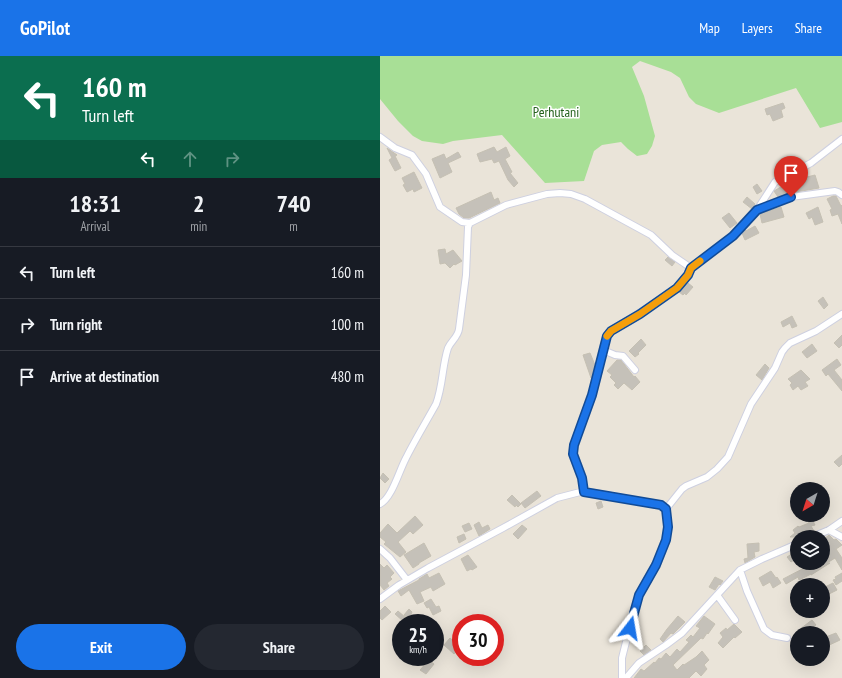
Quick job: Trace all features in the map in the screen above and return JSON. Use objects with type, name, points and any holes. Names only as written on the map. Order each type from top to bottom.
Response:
[{"type":"street","points":[[380,137],[395,148],[412,155],[426,174],[440,207],[462,222],[470,223],[506,205],[547,194],[571,194],[585,199],[651,235],[672,254],[691,268]]},
{"type":"street","points":[[584,492],[582,478],[573,454],[574,445],[592,395],[607,336],[611,331],[640,314],[677,288],[688,275],[691,268],[733,236],[757,210],[775,182],[810,163],[842,139]]},
{"type":"street","points":[[757,210],[791,197],[835,191],[842,195]]},
{"type":"street","points":[[380,504],[388,496],[405,459],[439,396],[448,347],[460,329],[466,275],[468,227],[470,223]]},
{"type":"street","points":[[622,678],[622,658],[635,606],[639,595],[656,565],[666,540],[668,527],[666,509],[682,489],[707,477],[718,469],[728,457],[751,404],[775,368],[785,348],[790,343],[816,331],[842,314]]},
{"type":"street","points":[[603,350],[615,355],[623,356],[634,370]]},
{"type":"street","points":[[380,599],[407,580],[558,498],[574,493],[584,492],[658,504],[666,509]]},
{"type":"street","points":[[829,530],[842,521]]},
{"type":"street","points":[[830,531],[842,537]]},
{"type":"street","points":[[626,678],[639,663],[666,646],[682,633],[740,570],[790,547]]},
{"type":"street","points":[[380,549],[390,558],[407,580]]},
{"type":"street","points":[[740,570],[747,591],[764,629],[772,635],[787,638]]},
{"type":"street","points":[[717,596],[735,620]]},
{"type":"green space","name":"Perhutani","points":[[380,56],[842,56],[842,122],[820,128],[796,88],[719,113],[696,104],[689,97],[680,78],[671,72],[640,61],[632,67],[644,96],[655,136],[652,146],[647,154],[637,156],[621,142],[602,145],[594,151],[584,181],[545,183],[502,135],[453,141],[443,144],[422,141],[413,136],[398,121],[380,99]]},
{"type":"building","points":[[783,103],[785,108],[781,110],[783,117],[773,121],[770,114],[767,115],[765,109]]},
{"type":"building","points":[[494,147],[497,152],[506,147],[510,156],[505,159],[512,172],[510,173],[518,183],[514,187],[508,180],[499,161],[494,163],[492,159],[480,162],[477,154]]},
{"type":"building","points":[[387,148],[397,155],[395,156],[401,168],[395,171],[389,160],[392,158]]},
{"type":"building","points":[[458,152],[461,157],[448,163],[452,172],[440,178],[432,159],[444,154],[446,159]]},
{"type":"building","points":[[414,172],[422,188],[414,192],[413,189],[407,192],[403,185],[405,184],[402,178]]},
{"type":"building","points":[[815,175],[819,188],[790,193],[778,197],[774,191],[786,184],[787,186],[796,183],[795,181],[806,176]]},
{"type":"building","points":[[757,184],[762,191],[757,194],[753,187]]},
{"type":"building","points":[[491,192],[494,200],[498,198],[500,203],[469,218],[464,218],[459,214],[456,208]]},
{"type":"building","points":[[836,196],[841,206],[842,205],[842,224],[838,214],[832,216],[830,210],[832,209],[827,199]]},
{"type":"building","points":[[747,197],[755,204],[752,209],[743,202]]},
{"type":"building","points":[[781,207],[784,217],[762,223],[760,214]]},
{"type":"building","points":[[818,207],[823,222],[815,225],[812,217],[809,219],[806,213]]},
{"type":"building","points":[[729,213],[737,223],[730,228],[722,218]]},
{"type":"building","points":[[755,226],[759,233],[745,240],[742,233],[745,230],[746,231]]},
{"type":"building","points":[[445,249],[446,254],[453,250],[462,261],[455,265],[454,264],[450,268],[445,263],[440,264],[438,250]]},
{"type":"building","points":[[668,257],[675,262],[672,266],[665,260]]},
{"type":"building","points":[[688,283],[693,287],[686,295],[685,293],[683,295],[679,292]]},
{"type":"building","points":[[823,297],[828,305],[824,309],[818,301]]},
{"type":"building","points":[[792,316],[797,326],[792,328],[790,323],[783,327],[781,322]]},
{"type":"building","points":[[842,335],[842,345],[839,348],[834,343]]},
{"type":"building","points":[[641,339],[646,345],[635,357],[629,351]]},
{"type":"building","points":[[812,344],[817,351],[807,358],[802,352]]},
{"type":"building","points":[[590,353],[595,365],[591,378],[583,355]]},
{"type":"building","points":[[837,359],[841,365],[834,370],[842,380],[842,391],[828,374],[826,376],[822,370]]},
{"type":"building","points":[[617,360],[621,360],[634,377],[635,376],[640,382],[632,390],[624,383],[618,389],[614,385],[616,383],[610,377],[612,375],[607,371]]},
{"type":"building","points":[[765,364],[769,368],[762,380],[756,375]]},
{"type":"building","points":[[801,370],[810,379],[805,382],[808,386],[801,390],[798,386],[793,390],[790,385],[792,383],[788,379]]},
{"type":"building","points":[[842,455],[842,464],[839,467],[834,462]]},
{"type":"building","points":[[383,473],[389,479],[385,483],[380,478]]},
{"type":"building","points":[[537,491],[541,496],[525,508],[521,503]]},
{"type":"building","points":[[512,495],[521,504],[518,507],[516,505],[515,507],[507,500]]},
{"type":"building","points":[[601,501],[603,507],[598,509],[596,503]]},
{"type":"building","points":[[415,516],[423,525],[413,534],[410,531],[398,542],[406,552],[400,557],[384,544],[386,542],[380,537],[380,533],[388,524],[397,533]]},
{"type":"building","points":[[479,522],[482,528],[488,525],[490,529],[479,536],[474,525]]},
{"type":"building","points":[[814,522],[815,525],[811,526],[813,530],[793,530],[798,526],[799,527]]},
{"type":"building","points":[[469,523],[472,529],[465,532],[462,526]]},
{"type":"building","points":[[522,525],[527,529],[518,539],[513,534]]},
{"type":"building","points":[[464,534],[466,539],[459,543],[457,537]]},
{"type":"building","points":[[830,536],[842,545],[836,549],[842,558],[842,570],[835,558],[830,561]]},
{"type":"building","points":[[424,543],[431,556],[413,568],[404,555]]},
{"type":"building","points":[[759,543],[759,551],[754,552],[755,557],[745,563],[744,559],[748,558],[747,544]]},
{"type":"building","points":[[468,555],[477,567],[467,571],[461,559]]},
{"type":"building","points":[[380,564],[384,568],[387,565],[394,573],[390,577],[392,579],[387,583],[389,586],[384,590],[380,585]]},
{"type":"building","points":[[800,570],[819,570],[803,578],[790,578],[790,582],[786,584],[783,579]]},
{"type":"building","points":[[771,571],[781,583],[773,588],[770,582],[763,586],[759,578]]},
{"type":"building","points":[[439,573],[445,584],[433,591],[431,587],[420,592],[424,601],[417,604],[409,590],[401,596],[398,591],[427,574],[429,578]]},
{"type":"building","points":[[842,573],[842,581],[836,585],[833,580]]},
{"type":"building","points":[[715,577],[723,581],[715,590],[709,587]]},
{"type":"building","points":[[833,583],[837,590],[830,594],[830,584]]},
{"type":"building","points":[[431,599],[436,607],[439,606],[441,611],[432,614],[429,607],[427,608],[424,603]]},
{"type":"building","points":[[385,606],[391,612],[382,620],[380,618],[380,611]]},
{"type":"building","points":[[409,609],[412,612],[411,614],[405,614]]},
{"type":"building","points":[[678,616],[685,622],[673,634],[671,633],[663,642],[660,639]]},
{"type":"building","points":[[704,616],[715,624],[703,639],[701,638],[673,665],[677,670],[702,651],[709,660],[704,665],[707,669],[701,676],[696,671],[689,678],[634,678],[641,669],[644,671],[659,658],[661,659],[666,653],[670,657],[677,649],[680,652],[689,642],[686,640],[691,635],[693,637],[700,628],[696,626]]},
{"type":"building","points":[[812,620],[816,625],[814,626],[804,626]]},
{"type":"building","points":[[734,624],[742,632],[735,638],[734,637],[723,648],[718,643],[723,637],[720,633],[726,628],[727,630]]},
{"type":"building","points":[[836,633],[840,640],[830,645],[830,635]]},
{"type":"building","points":[[450,638],[452,640],[452,652],[444,645]]},
{"type":"building","points":[[646,645],[651,650],[644,655],[640,651]]},
{"type":"building","points":[[424,666],[432,666],[426,674],[420,670]]},
{"type":"slow traffic","points":[[607,336],[611,331],[640,314],[677,288],[688,275],[691,268],[700,261]]},
{"type":"route","points":[[630,628],[639,595],[661,554],[666,540],[668,527],[666,509],[661,505],[584,492],[582,478],[573,454],[574,445],[592,395],[601,363],[605,341],[611,331],[640,314],[677,288],[688,275],[691,268],[733,236],[757,210],[791,197]]}]
